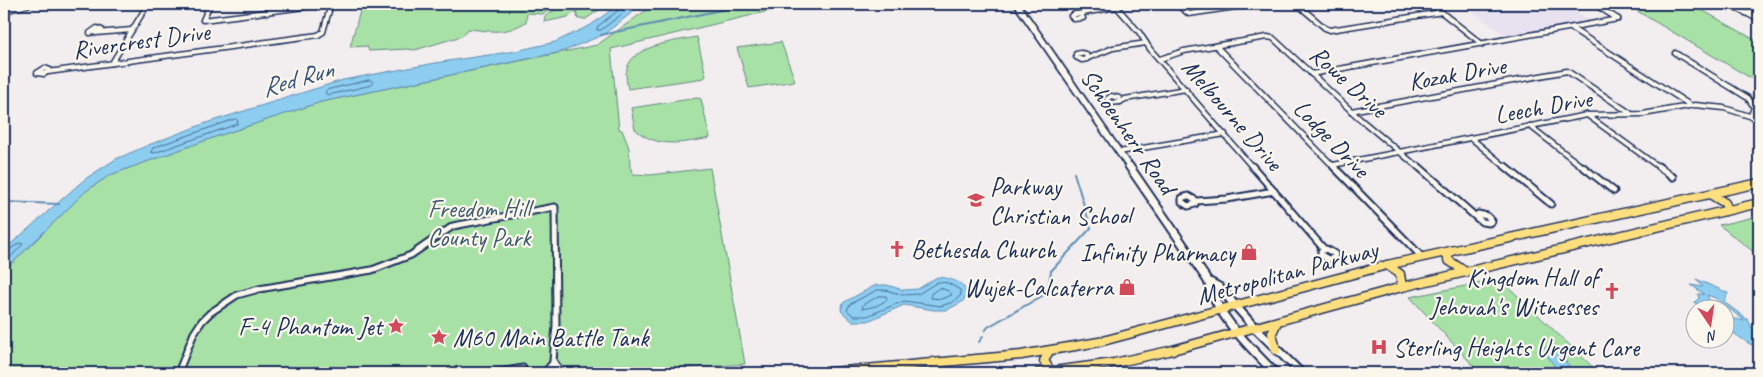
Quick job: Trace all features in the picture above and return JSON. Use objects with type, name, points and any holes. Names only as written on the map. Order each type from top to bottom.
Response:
[{"type":"main road","name":"Schoenherr Road","points":[[1017,4],[1208,281],[1219,287],[1254,328],[1301,373]]},
{"type":"main road","name":"Metropolitan Parkway","points":[[821,373],[1050,351],[1132,334],[1387,265],[1759,183]]},
{"type":"main road","points":[[1710,194],[1725,203],[1727,208],[1725,211]]},
{"type":"main road","name":"Metropolitan Parkway","points":[[1038,373],[1141,358],[1402,287],[1759,203]]},
{"type":"main road","points":[[1453,250],[1448,254],[1448,260],[1454,266],[1466,272]]},
{"type":"main road","points":[[1387,265],[1400,274],[1402,287]]},
{"type":"main road","name":"Schoenherr Road","points":[[1208,281],[1208,289],[1222,310],[1275,373]]},
{"type":"main road","points":[[1276,350],[1272,333],[1277,322]]},
{"type":"main road","points":[[1050,351],[1046,354],[1044,361],[1051,372]]},
{"type":"main road","points":[[933,362],[938,369],[938,373]]},
{"type":"street","points":[[4,11],[29,4]]},
{"type":"street","points":[[112,63],[148,4]]},
{"type":"street","points":[[210,4],[203,20],[330,4]]},
{"type":"street","points":[[267,13],[270,4]]},
{"type":"street","name":"Rivercrest Drive","points":[[51,71],[320,34],[330,4]]},
{"type":"street","points":[[1176,4],[1188,14],[1255,4]]},
{"type":"street","points":[[1297,4],[1329,30],[1442,12]]},
{"type":"street","points":[[1431,4],[1482,44]]},
{"type":"street","points":[[1311,74],[1618,19],[1594,4]]},
{"type":"street","points":[[1729,4],[1759,20]]},
{"type":"street","points":[[1077,14],[1116,6]]},
{"type":"street","name":"Melbourne Drive","points":[[1116,6],[1160,60],[1324,249]]},
{"type":"street","points":[[1746,13],[1759,11]]},
{"type":"street","points":[[1571,28],[1690,105]]},
{"type":"street","points":[[96,34],[103,31],[132,30]]},
{"type":"street","name":"Rowe Drive","points":[[1216,46],[1272,38],[1351,111],[1478,216]]},
{"type":"street","points":[[1086,56],[1113,48],[1146,43]]},
{"type":"street","points":[[1160,60],[1184,51],[1216,46]]},
{"type":"street","name":"Lodge Drive","points":[[1216,46],[1422,258]]},
{"type":"street","points":[[1675,53],[1748,98],[1754,107],[1752,116]]},
{"type":"street","name":"Kozak Drive","points":[[1351,111],[1569,72],[1630,114]]},
{"type":"street","points":[[1125,99],[1114,104],[1107,100],[1111,96],[1125,99],[1186,90]]},
{"type":"street","points":[[1117,97],[1120,102]]},
{"type":"street","name":"Leech Drive","points":[[1332,165],[1587,115],[1648,114],[1690,105],[1724,108],[1759,119]]},
{"type":"street","points":[[1587,115],[1673,177]]},
{"type":"street","points":[[1530,126],[1614,191]]},
{"type":"street","points":[[1119,152],[1225,134]]},
{"type":"street","points":[[1471,138],[1551,204]]},
{"type":"street","points":[[1196,201],[1227,199],[1274,191]]},
{"type":"street","points":[[178,373],[194,333],[202,321],[210,312],[237,295],[259,289],[372,270],[411,255],[453,226],[555,207],[556,326],[552,373]]},
{"type":"street","points":[[544,373],[554,362]]},
{"type":"street","points":[[554,362],[562,373]]},
{"type":"street","points":[[494,373],[523,368]]},
{"type":"shaded area","points":[[1462,4],[1564,4],[1591,21],[1507,36]]},
{"type":"green space","points":[[362,4],[561,4],[543,14],[527,13],[526,22],[511,29],[491,31],[468,29],[462,36],[415,50],[369,51],[367,46],[350,47]]},
{"type":"green space","points":[[566,4],[607,4],[586,19],[578,19],[576,11],[568,17],[544,22],[545,16]]},
{"type":"green space","name":"Freedom Hill County Park","points":[[655,4],[820,4],[769,11],[611,49],[619,129],[622,130],[629,148],[630,167],[633,174],[650,175],[710,168],[745,364],[622,373],[4,373],[4,271],[86,191],[110,175],[215,137],[321,102],[597,45]]},
{"type":"green space","points":[[1625,4],[1691,4],[1759,42],[1759,83]]},
{"type":"green space","points":[[697,37],[706,76],[704,78],[628,89],[627,69],[637,54],[656,46]]},
{"type":"green space","points":[[781,42],[795,81],[749,88],[737,48]]},
{"type":"green space","points":[[697,98],[701,99],[710,138],[680,143],[661,142],[652,140],[635,129],[631,108]]},
{"type":"green space","points":[[1759,216],[1759,256],[1719,225]]},
{"type":"green space","points":[[1500,279],[1599,373],[1480,373],[1410,297]]},
{"type":"water","name":"Red Run","points":[[619,4],[643,4],[603,35],[561,52],[321,102],[215,137],[110,175],[86,191],[4,271],[4,250],[85,179],[116,159],[206,123],[343,80],[441,62],[516,51],[555,42],[591,25]]},
{"type":"water","points":[[937,277],[951,279],[963,286],[967,295],[962,302],[947,310],[934,310],[904,305],[868,321],[852,321],[841,311],[843,303],[876,285],[887,285],[903,290],[918,289]]},
{"type":"water","points":[[1696,279],[1728,293],[1725,300],[1718,300],[1707,295],[1709,300],[1697,300],[1699,298],[1698,294],[1704,294],[1691,285],[1703,287]]},
{"type":"water","points":[[1736,311],[1748,320],[1752,328],[1759,333],[1759,348],[1736,335],[1736,319],[1745,321],[1736,314]]},
{"type":"water","points":[[1549,347],[1558,352],[1575,373],[1559,373],[1545,352],[1544,348]]},
{"type":"waterway","points":[[601,35],[750,4]]},
{"type":"waterway","points":[[985,331],[988,327],[1047,293],[1051,271],[1091,228],[1074,173]]},
{"type":"waterway","points":[[4,202],[59,204]]},
{"type":"waterway","points":[[979,342],[983,336]]},
{"type":"place","name":"Parkway Christian School","points":[[976,200]]},
{"type":"place","name":"Bethesda Church","points":[[897,249]]},
{"type":"place","name":"Infinity Pharmacy","points":[[1249,252]]},
{"type":"place","name":"Wujek-Calcaterra","points":[[1127,287]]},
{"type":"place","name":"Kingdom Hall of Jehovah's Witnesses","points":[[1612,291]]},
{"type":"place","name":"F-4 Phantom Jet","points":[[396,326]]},
{"type":"place","name":"M60 Main Battle Tank","points":[[439,337]]},
{"type":"place","name":"Sterling Heights Urgent Care","points":[[1379,347]]}]
